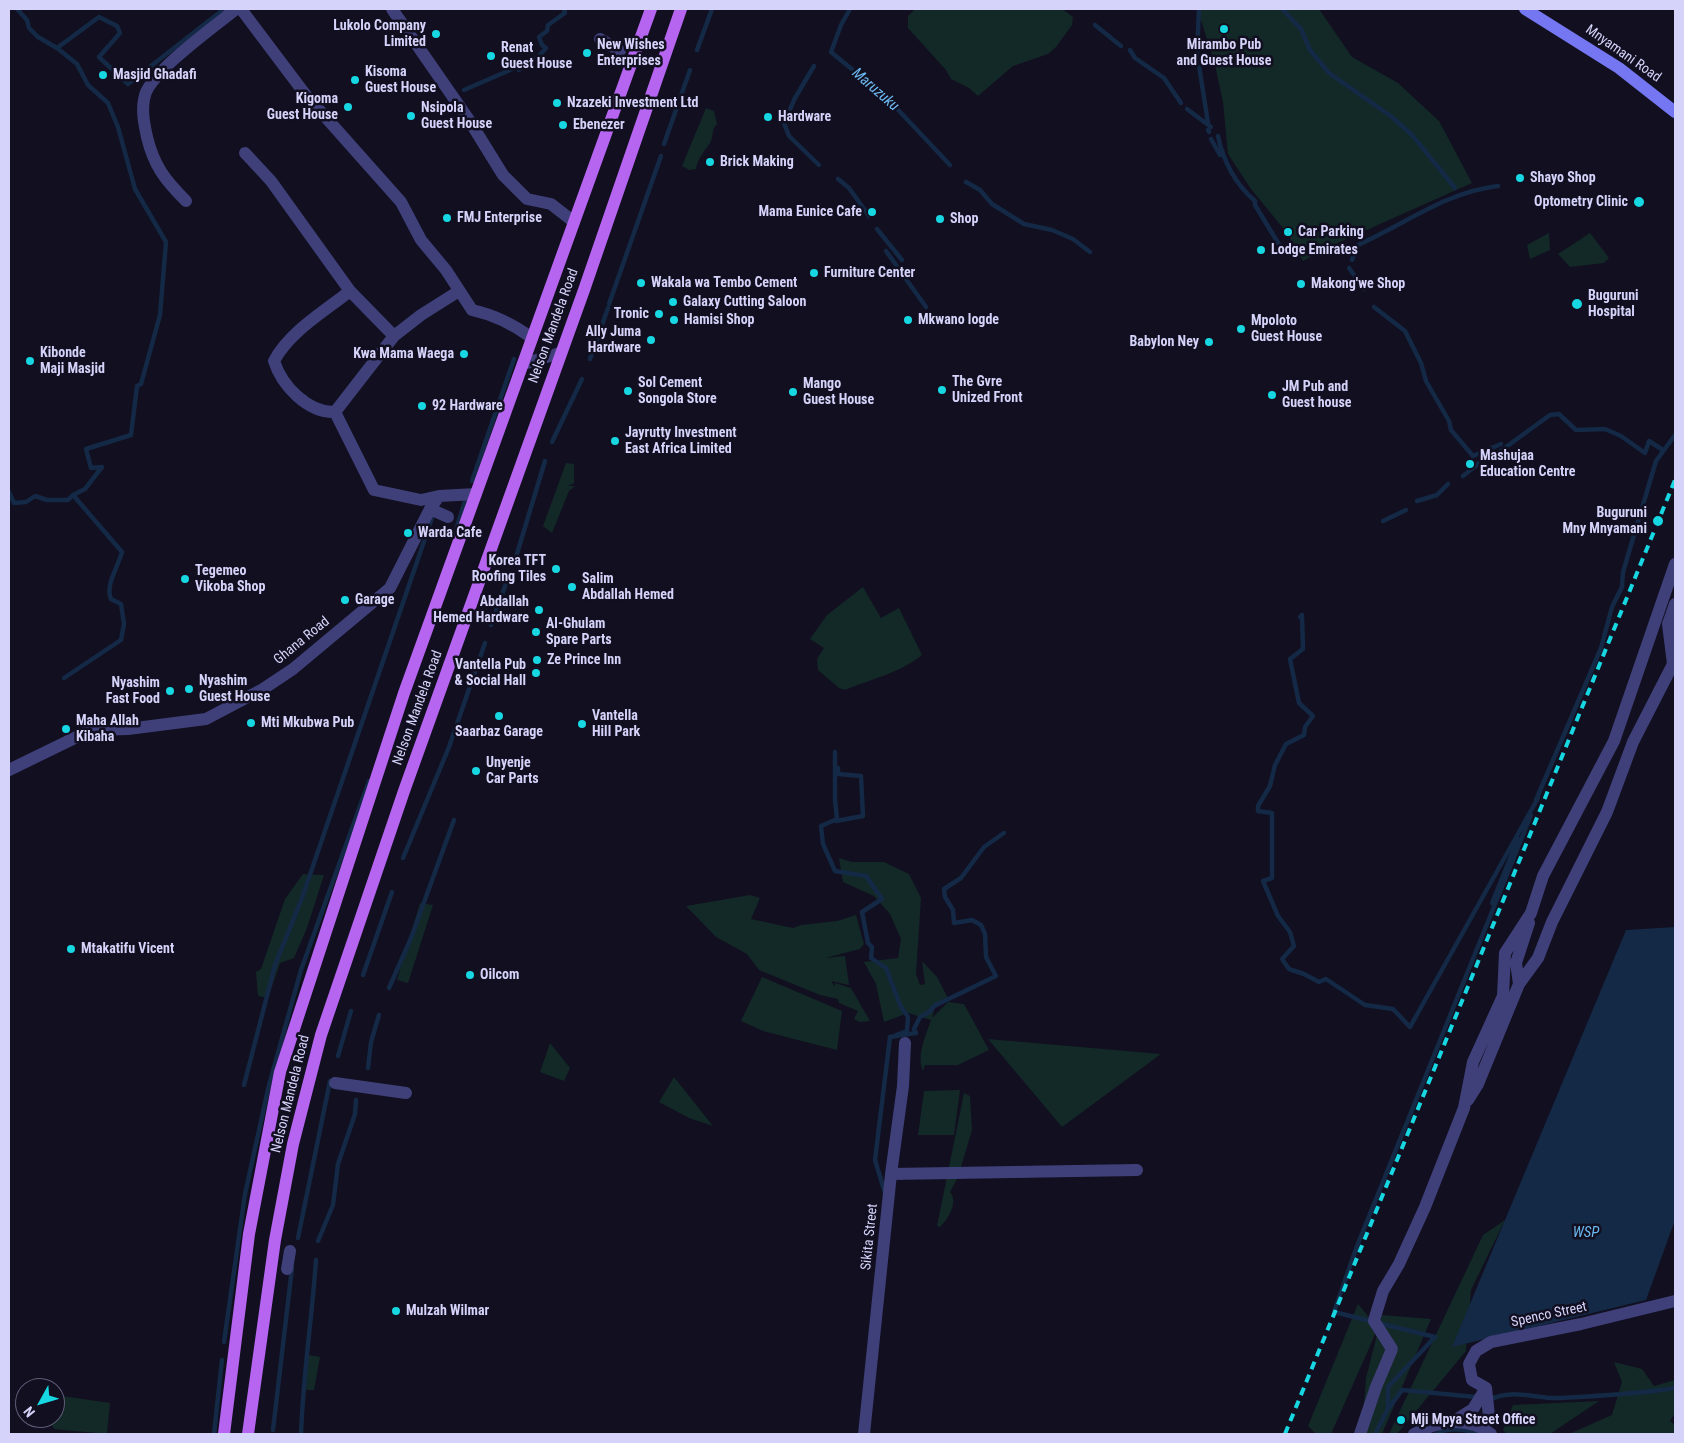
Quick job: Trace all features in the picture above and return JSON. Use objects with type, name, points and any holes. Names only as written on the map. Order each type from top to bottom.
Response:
[{"type":"main road","name":"Nelson Mandela Road","points":[[224,1434],[249,1234],[280,1072],[404,693],[651,9]]},
{"type":"main road","name":"Nelson Mandela Road","points":[[248,1434],[275,1240],[309,1076],[404,791],[584,290],[681,9]]},
{"type":"street","points":[[186,201],[164,179],[151,153],[142,116],[145,94],[160,72],[236,9]]},
{"type":"street","points":[[240,9],[305,94],[401,202],[421,240],[446,270],[472,310],[490,314],[513,324],[532,338]]},
{"type":"street","points":[[392,9],[469,120],[503,175],[527,199],[551,204],[574,222]]},
{"type":"street","name":"Mnyamani Road","points":[[1525,9],[1612,63],[1675,112]]},
{"type":"street","points":[[600,39],[620,51]]},
{"type":"street","points":[[245,154],[271,181],[350,291],[394,336]]},
{"type":"street","points":[[335,412],[323,411],[301,399],[279,374],[274,361],[280,350],[298,333],[350,291]]},
{"type":"street","points":[[335,412],[394,336],[421,315],[460,291]]},
{"type":"street","points":[[523,364],[560,353]]},
{"type":"street","points":[[335,412],[374,490],[422,500],[439,496],[476,494]]},
{"type":"street","name":"Ghana Road","points":[[9,770],[91,730],[135,728],[206,720],[263,689],[293,670],[390,588],[430,509],[439,496]]},
{"type":"street","points":[[430,509],[448,517]]},
{"type":"street","points":[[1518,984],[1516,963],[1543,876],[1614,741],[1675,564]]},
{"type":"street","points":[[1360,1434],[1376,1387],[1392,1349],[1374,1321],[1383,1291],[1399,1264],[1425,1207],[1464,1108],[1478,1084],[1518,984],[1538,958],[1552,922],[1607,812],[1633,742],[1673,664],[1668,624],[1675,604]]},
{"type":"street","points":[[1464,1108],[1473,1062],[1503,996],[1504,953],[1531,913]]},
{"type":"street","name":"Sikita Street","points":[[864,1434],[891,1174],[903,1086],[905,1044]]},
{"type":"street","points":[[335,1083],[406,1093]]},
{"type":"street","points":[[891,1174],[1138,1170]]},
{"type":"street","points":[[287,1269],[290,1251]]},
{"type":"street","name":"Spenco Street","points":[[1486,1388],[1472,1380],[1469,1364],[1476,1350],[1491,1342],[1581,1324],[1675,1302]]},
{"type":"street","points":[[1414,1434],[1436,1424],[1454,1421],[1473,1409],[1486,1388]]},
{"type":"street","points":[[1454,1421],[1486,1431],[1489,1416],[1486,1388]]},
{"type":"green space","points":[[915,9],[1062,9],[1073,17],[1072,25],[1056,47],[1048,54],[1013,66],[978,96],[969,88],[951,79],[946,70],[908,28],[908,16]]},
{"type":"green space","points":[[1201,9],[1319,9],[1352,57],[1398,83],[1439,121],[1472,183],[1333,245],[1303,261],[1287,233],[1251,189],[1228,154],[1223,102],[1214,61],[1199,14]]},
{"type":"green space","points":[[706,108],[714,111],[717,124],[710,143],[700,158],[696,169],[689,170],[682,166]]},
{"type":"green space","points":[[1549,233],[1550,250],[1530,259],[1527,245]]},
{"type":"green space","points":[[1590,233],[1609,258],[1604,263],[1570,267],[1558,254]]},
{"type":"green space","points":[[566,463],[574,464],[574,483],[568,486],[575,486],[569,491],[552,533],[543,526]]},
{"type":"green space","points":[[863,587],[881,618],[899,608],[922,655],[904,667],[845,690],[839,688],[818,670],[817,659],[824,648],[810,639],[827,615]]},
{"type":"green space","points":[[839,858],[852,862],[884,862],[909,874],[921,898],[916,974],[920,985],[925,984],[922,961],[937,977],[949,1000],[935,1008],[932,1018],[948,1002],[964,1004],[989,1050],[958,1065],[925,1065],[923,1071],[921,1052],[931,1020],[908,1013],[884,1022],[876,984],[864,962],[898,958],[901,939],[890,914],[874,896],[843,882]]},
{"type":"green space","points":[[303,874],[324,875],[307,928],[294,958],[280,963],[268,998],[258,996],[256,972],[261,969],[285,899]]},
{"type":"green space","points":[[750,895],[760,898],[751,919],[793,928],[801,925],[837,921],[856,915],[864,944],[860,949],[825,958],[845,956],[849,985],[831,981],[835,987],[835,983],[851,988],[870,1021],[860,1022],[854,1019],[858,1011],[839,1003],[838,999],[820,995],[759,970],[747,954],[716,937],[686,906]]},
{"type":"green space","points":[[420,903],[433,905],[408,983],[397,980]]},
{"type":"green space","points":[[762,977],[842,1011],[837,1050],[763,1031],[741,1021]]},
{"type":"green space","points":[[988,1039],[1161,1054],[1062,1127]]},
{"type":"green space","points":[[550,1043],[570,1068],[564,1081],[540,1072]]},
{"type":"green space","points":[[674,1077],[713,1126],[689,1118],[659,1102]]},
{"type":"green space","points":[[960,1090],[954,1135],[918,1135],[924,1091]]},
{"type":"green space","points":[[964,1093],[970,1096],[972,1130],[958,1177],[950,1192],[953,1205],[946,1220],[940,1227],[937,1226]]},
{"type":"green space","points":[[1505,1220],[1471,1290],[1466,1351],[1397,1434],[1389,1434],[1483,1235]]},
{"type":"green space","points":[[1358,1304],[1378,1328],[1331,1434],[1316,1434],[1308,1426]]},
{"type":"green space","points":[[1382,1315],[1431,1319],[1382,1434],[1362,1434],[1366,1378]]},
{"type":"green space","points":[[308,1355],[320,1357],[314,1390],[306,1390]]},
{"type":"green space","points":[[1614,1362],[1642,1369],[1654,1386],[1675,1380],[1675,1413],[1670,1421],[1675,1425],[1675,1434],[1569,1434],[1612,1415],[1622,1382]]},
{"type":"green space","points":[[65,1396],[110,1403],[107,1434],[54,1429],[65,1428]]},
{"type":"green space","points":[[1599,1401],[1550,1434],[1507,1434],[1503,1430],[1513,1405]]},
{"type":"water","name":"WSP","points":[[1675,927],[1675,1220],[1646,1300],[1452,1347],[1626,930]]},
{"type":"waterway","points":[[17,9],[27,20],[29,28],[38,37],[57,48],[77,64],[88,85],[108,103],[118,127],[135,189],[166,242],[160,315],[141,384],[137,386],[131,435],[86,449],[91,468],[102,467],[85,489],[73,495]]},
{"type":"waterway","points":[[57,48],[99,17],[117,26],[120,33],[99,57],[128,84],[224,9]]},
{"type":"waterway","points":[[464,90],[517,67],[519,70],[539,56],[546,48],[542,45],[539,37],[547,31],[548,25],[565,13],[564,9]]},
{"type":"waterway","points":[[697,50],[712,9]]},
{"type":"waterway","name":"Maruzuku","points":[[850,9],[841,25],[831,52],[887,98],[950,165]]},
{"type":"waterway","points":[[1199,9],[1197,53],[1208,123]]},
{"type":"waterway","points":[[1282,9],[1301,29],[1310,50],[1329,73],[1392,117],[1412,135],[1455,188]]},
{"type":"waterway","points":[[1095,25],[1121,46]]},
{"type":"waterway","points":[[1130,50],[1135,58],[1164,78],[1181,103]]},
{"type":"waterway","points":[[814,66],[795,98],[784,123],[789,136],[819,165]]},
{"type":"waterway","points":[[664,144],[690,70]]},
{"type":"waterway","points":[[1187,109],[1211,127]]},
{"type":"waterway","points":[[1218,136],[1231,172],[1242,188],[1255,201],[1255,205],[1283,251],[1303,252]]},
{"type":"waterway","points":[[1211,139],[1220,155]]},
{"type":"waterway","points":[[609,304],[661,156]]},
{"type":"waterway","points":[[838,179],[849,188],[869,216]]},
{"type":"waterway","points":[[966,182],[980,190],[992,204],[1024,224],[1052,230],[1073,239],[1090,252]]},
{"type":"waterway","points":[[1352,260],[1358,245],[1426,210],[1461,195],[1479,189],[1498,186]]},
{"type":"waterway","points":[[877,229],[902,260]]},
{"type":"waterway","points":[[886,251],[926,307]]},
{"type":"waterway","points":[[1349,268],[1364,289]]},
{"type":"waterway","points":[[1374,307],[1405,331],[1421,363],[1426,381],[1449,421],[1451,430],[1473,456],[1501,444]]},
{"type":"waterway","points":[[590,359],[608,308]]},
{"type":"waterway","points":[[472,481],[514,359]]},
{"type":"waterway","points":[[552,442],[582,379]]},
{"type":"waterway","points":[[1499,452],[1550,415],[1559,414],[1576,430],[1605,429],[1621,436],[1645,453],[1649,441],[1663,450]]},
{"type":"waterway","points":[[1536,800],[1601,648],[1612,607],[1622,587],[1623,572],[1656,461],[1675,435]]},
{"type":"waterway","points":[[1463,476],[1488,456]]},
{"type":"waterway","points":[[516,557],[545,461]]},
{"type":"waterway","points":[[1417,501],[1437,495],[1448,484]]},
{"type":"waterway","points":[[9,492],[14,503],[26,502],[35,496],[47,500],[68,500],[73,495],[122,552],[110,588],[111,599],[121,604],[124,624],[121,640],[64,678]]},
{"type":"waterway","points":[[455,533],[465,501]]},
{"type":"waterway","points":[[1383,521],[1406,510]]},
{"type":"waterway","points":[[244,1085],[275,965],[302,898],[433,515]]},
{"type":"waterway","points":[[491,625],[508,578]]},
{"type":"waterway","points":[[1300,617],[1302,615],[1303,649],[1290,659],[1299,703],[1313,716],[1305,727],[1304,735],[1286,744],[1275,765],[1270,786],[1258,806],[1258,811],[1272,813],[1272,878],[1263,881],[1278,916],[1290,932],[1294,946],[1282,959],[1289,969],[1319,982],[1326,979],[1365,1005],[1393,1009],[1410,1027],[1538,798]]},
{"type":"waterway","points":[[403,858],[449,747],[485,643]]},
{"type":"waterway","points":[[835,752],[837,819],[821,826],[823,844],[835,871],[866,876],[882,899],[862,912],[868,943],[872,947],[871,958],[886,968],[900,1005],[908,1017],[907,1031],[896,1035]]},
{"type":"waterway","points":[[836,821],[863,816],[861,776],[838,774],[838,768]]},
{"type":"waterway","points":[[224,1342],[245,1194],[269,1085],[301,970],[369,781]]},
{"type":"waterway","points":[[1375,1434],[1388,1409],[1388,1387],[1435,1337],[1334,1312],[1357,1246],[1531,815]]},
{"type":"waterway","points":[[389,988],[411,938],[454,820]]},
{"type":"waterway","points":[[885,1193],[875,1160],[890,1037],[916,1033],[914,1029],[920,1017],[929,1012],[934,1006],[996,976],[986,957],[985,934],[981,925],[972,920],[954,923],[953,910],[945,897],[944,889],[961,878],[984,847],[1004,833]]},
{"type":"waterway","points":[[1492,903],[1518,839]]},
{"type":"waterway","points":[[363,975],[392,892]]},
{"type":"waterway","points":[[338,1056],[351,1011]]},
{"type":"waterway","points":[[368,1068],[371,1042],[379,1015]]},
{"type":"waterway","points":[[298,1238],[330,1081]]},
{"type":"waterway","points":[[318,1241],[333,1205],[338,1164],[355,1114],[356,1100]]},
{"type":"waterway","points":[[301,1434],[316,1260]]},
{"type":"waterway","points":[[273,1430],[292,1268]]},
{"type":"waterway","points":[[214,1434],[222,1360]]},
{"type":"waterway","points":[[1489,1400],[1515,1394],[1560,1398],[1604,1396],[1675,1388]]},
{"type":"waterway","points":[[1389,1408],[1402,1390],[1476,1397]]},
{"type":"waterway","points":[[1436,1434],[1452,1429],[1481,1434]]},
{"type":"railway","points":[[1285,1434],[1675,480]]},
{"type":"place","name":"Mirambo Pub and Guest House","points":[[1224,29]]},
{"type":"place","name":"Lukolo Company Limited","points":[[436,34]]},
{"type":"place","name":"New Wishes Enterprises","points":[[587,53]]},
{"type":"place","name":"Renat Guest House","points":[[491,56]]},
{"type":"place","name":"Masjid Ghadafi","points":[[103,75]]},
{"type":"place","name":"Kisoma Guest House","points":[[355,80]]},
{"type":"place","name":"Nzazeki Investment Ltd","points":[[557,103]]},
{"type":"place","name":"Kigoma Guest House","points":[[348,107]]},
{"type":"place","name":"Nsipola Guest House","points":[[411,116]]},
{"type":"place","name":"Hardware","points":[[768,117]]},
{"type":"place","name":"Ebenezer","points":[[563,125]]},
{"type":"place","name":"Brick Making","points":[[710,162]]},
{"type":"place","name":"Shayo Shop","points":[[1520,178]]},
{"type":"place","name":"Optometry Clinic","points":[[1639,202]]},
{"type":"place","name":"Mama Eunice Cafe","points":[[872,212]]},
{"type":"place","name":"FMJ Enterprise","points":[[447,218]]},
{"type":"place","name":"Shop","points":[[940,219]]},
{"type":"place","name":"Car Parking","points":[[1288,232]]},
{"type":"place","name":"Lodge Emirates","points":[[1261,250]]},
{"type":"place","name":"Furniture Center","points":[[814,273]]},
{"type":"place","name":"Wakala wa Tembo Cement","points":[[641,283]]},
{"type":"place","name":"Makong'we Shop","points":[[1301,284]]},
{"type":"place","name":"Galaxy Cutting Saloon","points":[[673,302]]},
{"type":"place","name":"Buguruni Hospital","points":[[1577,304]]},
{"type":"place","name":"Tronic","points":[[659,314]]},
{"type":"place","name":"Hamisi Shop","points":[[674,320]]},
{"type":"place","name":"Mkwano logde","points":[[908,320]]},
{"type":"place","name":"Mpoloto Guest House","points":[[1241,329]]},
{"type":"place","name":"Ally Juma Hardware","points":[[651,340]]},
{"type":"place","name":"Babylon Ney","points":[[1209,342]]},
{"type":"place","name":"Kwa Mama Waega","points":[[464,354]]},
{"type":"place","name":"Kibonde Maji Masjid","points":[[30,361]]},
{"type":"place","name":"The Gvre Unized Front","points":[[942,390]]},
{"type":"place","name":"Sol Cement Songola Store","points":[[628,391]]},
{"type":"place","name":"Mango Guest House","points":[[793,392]]},
{"type":"place","name":"JM Pub and Guest house","points":[[1272,395]]},
{"type":"place","name":"92 Hardware","points":[[422,406]]},
{"type":"place","name":"Jayrutty Investment East Africa Limited","points":[[615,441]]},
{"type":"place","name":"Mashujaa Education Centre","points":[[1470,464]]},
{"type":"place","name":"Buguruni Mny Mnyamani","points":[[1658,521]]},
{"type":"place","name":"Warda Cafe","points":[[408,533]]},
{"type":"place","name":"Korea TFT Roofing Tiles","points":[[556,569]]},
{"type":"place","name":"Tegemeo Vikoba Shop","points":[[185,579]]},
{"type":"place","name":"Salim Abdallah Hemed","points":[[572,587]]},
{"type":"place","name":"Garage","points":[[345,600]]},
{"type":"place","name":"Abdallah Hemed Hardware","points":[[539,610]]},
{"type":"place","name":"Al-Ghulam Spare Parts","points":[[536,632]]},
{"type":"place","name":"Ze Prince Inn","points":[[537,660]]},
{"type":"place","name":"Vantella Pub & Social Hall","points":[[536,673]]},
{"type":"place","name":"Nyashim Guest House","points":[[189,689]]},
{"type":"place","name":"Nyashim Fast Food","points":[[170,691]]},
{"type":"place","name":"Saarbaz Garage","points":[[499,716]]},
{"type":"place","name":"Mti Mkubwa Pub","points":[[251,723]]},
{"type":"place","name":"Vantella Hill Park","points":[[582,724]]},
{"type":"place","name":"Maha Allah Kibaha","points":[[66,729]]},
{"type":"place","name":"Unyenje Car Parts","points":[[476,771]]},
{"type":"place","name":"Mtakatifu Vicent","points":[[71,949]]},
{"type":"place","name":"Oilcom","points":[[470,975]]},
{"type":"place","name":"Mulzah Wilmar","points":[[396,1311]]},
{"type":"place","name":"Mji Mpya Street Office","points":[[1401,1420]]}]
